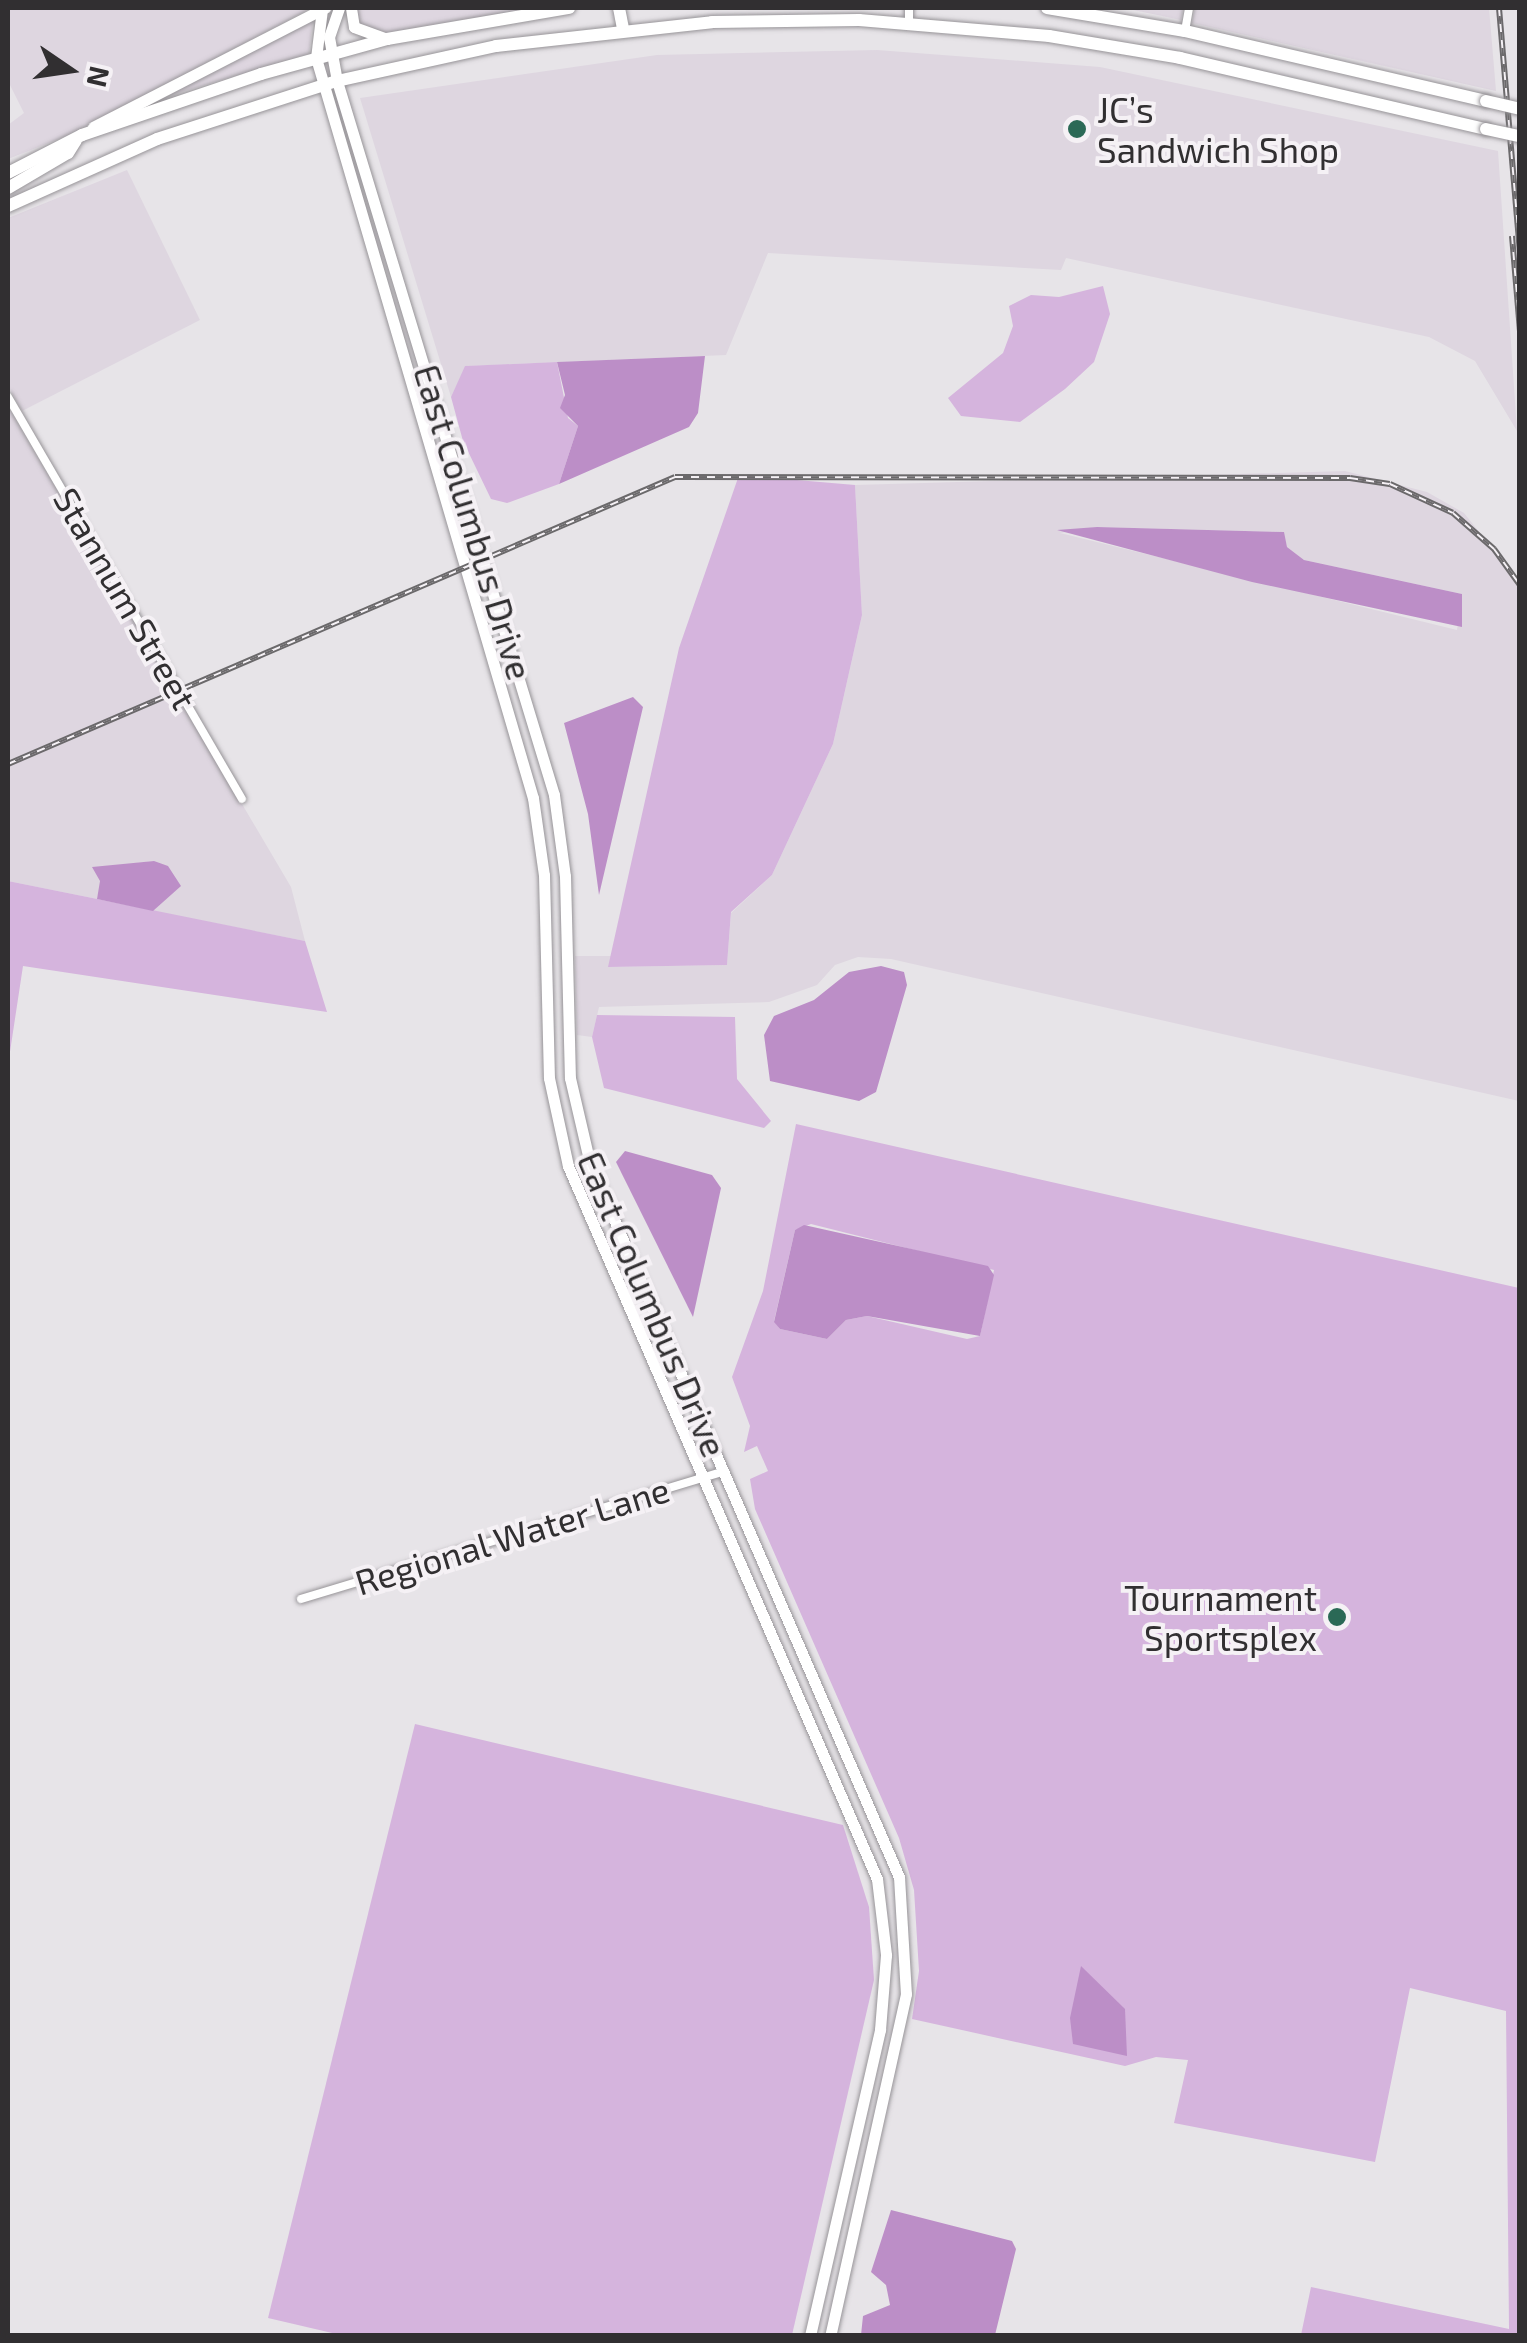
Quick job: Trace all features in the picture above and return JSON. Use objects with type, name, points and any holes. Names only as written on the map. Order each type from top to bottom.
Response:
[{"type":"main road","points":[[8,173],[79,137],[323,57],[388,39],[569,8]]},
{"type":"main road","points":[[619,8],[622,29]]},
{"type":"main road","points":[[1047,8],[1185,32],[1520,108]]},
{"type":"main road","points":[[8,206],[157,139],[330,83],[496,46],[622,29],[788,20],[909,23],[1122,47],[1520,136]]},
{"type":"main road","points":[[8,188],[68,154],[79,137]]},
{"type":"street","points":[[79,137],[323,8],[323,57],[330,83]]},
{"type":"street","points":[[323,57],[339,8]]},
{"type":"street","points":[[351,8],[354,28],[388,39]]},
{"type":"street","points":[[909,8],[909,23]]},
{"type":"street","points":[[1185,32],[1189,8]]},
{"type":"street","name":"East Columbus Drive","points":[[330,83],[420,345],[554,795],[564,876],[570,1078],[590,1164],[878,1817],[905,1920],[900,2035],[830,2336]]},
{"type":"street","name":"East Columbus Drive","points":[[330,83],[401,352],[533,798],[544,875],[549,1078],[568,1166],[858,1825],[884,1922],[880,2030],[810,2336]]},
{"type":"street","points":[[401,352],[420,345]]},
{"type":"street","name":"Stannum Street","points":[[8,396],[242,800]]},
{"type":"street","points":[[546,996],[567,995]]},
{"type":"street","name":"Regional Water Lane","points":[[301,1600],[724,1471]]},
{"type":"shaded area","points":[[8,8],[311,8],[74,133],[8,159],[8,125],[24,113],[8,81]]},
{"type":"shaded area","points":[[357,8],[533,8],[384,34],[359,25]]},
{"type":"shaded area","points":[[1124,8],[1183,8],[1181,20]]},
{"type":"shaded area","points":[[1195,8],[1489,8],[1496,91],[1192,23]]},
{"type":"shaded area","points":[[313,18],[309,54],[161,98]]},
{"type":"shaded area","points":[[877,50],[1100,67],[1498,151],[1517,431],[1475,361],[1429,337],[1066,258],[1061,270],[768,253],[726,355],[466,366],[451,397],[360,98],[657,55]]},
{"type":"shaded area","points":[[127,170],[200,320],[22,411],[8,386],[8,218]]},
{"type":"shaded area","points":[[1103,286],[1110,314],[1094,362],[1065,389],[1020,422],[961,416],[948,398],[1003,353],[1013,326],[1009,306],[1031,295],[1059,297]]},
{"type":"shaded area","points":[[705,356],[698,413],[689,427],[559,484],[578,426],[560,408],[565,395],[557,362]]},
{"type":"shaded area","points":[[557,362],[568,418],[578,426],[559,484],[507,503],[491,499],[463,441],[451,397],[465,366]]},
{"type":"shaded area","points":[[8,407],[291,887],[305,941],[153,911],[180,886],[154,861],[93,868],[101,881],[97,899],[8,881]]},
{"type":"shaded area","points":[[1345,471],[1427,492],[1464,513],[1519,582],[1519,1101],[891,959],[858,957],[835,965],[817,985],[769,1002],[599,1007],[592,1037],[577,1035],[575,956],[611,956],[609,967],[727,965],[731,913],[772,875],[833,744],[862,615],[855,485]],"holes":[[[1097,527],[1283,532],[1287,547],[1304,560],[1462,594],[1457,630],[1060,533]]]},
{"type":"shaded area","points":[[739,475],[855,485],[862,615],[833,744],[772,875],[731,912],[727,965],[608,967],[679,648]]},
{"type":"shaded area","points":[[1097,527],[1284,532],[1287,547],[1304,560],[1462,594],[1462,627],[1252,582],[1057,530]]},
{"type":"shaded area","points":[[633,697],[643,707],[599,895],[588,814],[564,723]]},
{"type":"shaded area","points":[[154,861],[168,866],[181,886],[153,911],[97,899],[100,881],[92,867]]},
{"type":"shaded area","points":[[8,881],[305,941],[327,1012],[23,966],[8,1065]]},
{"type":"shaded area","points":[[881,966],[904,972],[907,985],[876,1092],[859,1101],[770,1081],[764,1035],[774,1016],[814,1000],[849,972]]},
{"type":"shaded area","points":[[597,1015],[735,1017],[737,1079],[771,1121],[764,1128],[604,1088],[592,1037]]},
{"type":"shaded area","points":[[796,1124],[1519,1288],[1519,2335],[1301,2335],[1311,2287],[1509,2329],[1506,2011],[1410,1988],[1375,2162],[1174,2123],[1188,2060],[1156,2057],[1125,2066],[912,2019],[919,1971],[914,1890],[899,1838],[755,1509],[750,1479],[768,1471],[757,1446],[744,1452],[750,1426],[732,1377],[763,1291]],"holes":[[[811,1224],[994,1270],[980,1336],[967,1339],[867,1316],[846,1320],[827,1339],[780,1329],[774,1321],[795,1230]]]},
{"type":"shaded area","points":[[625,1151],[712,1175],[721,1188],[693,1317],[616,1162]]},
{"type":"shaded area","points":[[804,1225],[988,1266],[994,1275],[980,1336],[867,1316],[846,1320],[827,1339],[780,1329],[774,1322],[795,1230]]},
{"type":"shaded area","points":[[415,1724],[843,1825],[869,1907],[874,1980],[792,2335],[345,2336],[268,2318]]},
{"type":"shaded area","points":[[1081,1966],[1125,2009],[1127,2056],[1073,2044],[1070,2018]]},
{"type":"shaded area","points":[[891,2210],[1012,2241],[1016,2249],[995,2335],[861,2335],[863,2316],[890,2305],[886,2285],[871,2272]]},
{"type":"railway","points":[[1499,8],[1520,251]]},
{"type":"railway","points":[[1512,236],[1520,331]]},
{"type":"railway","points":[[8,764],[675,477],[1350,478],[1390,484],[1453,513],[1494,549],[1520,585]]},
{"type":"place","name":"JC’s Sandwich Shop","points":[[1077,129]]},
{"type":"place","name":"Tournament Sportsplex","points":[[1337,1617]]}]
